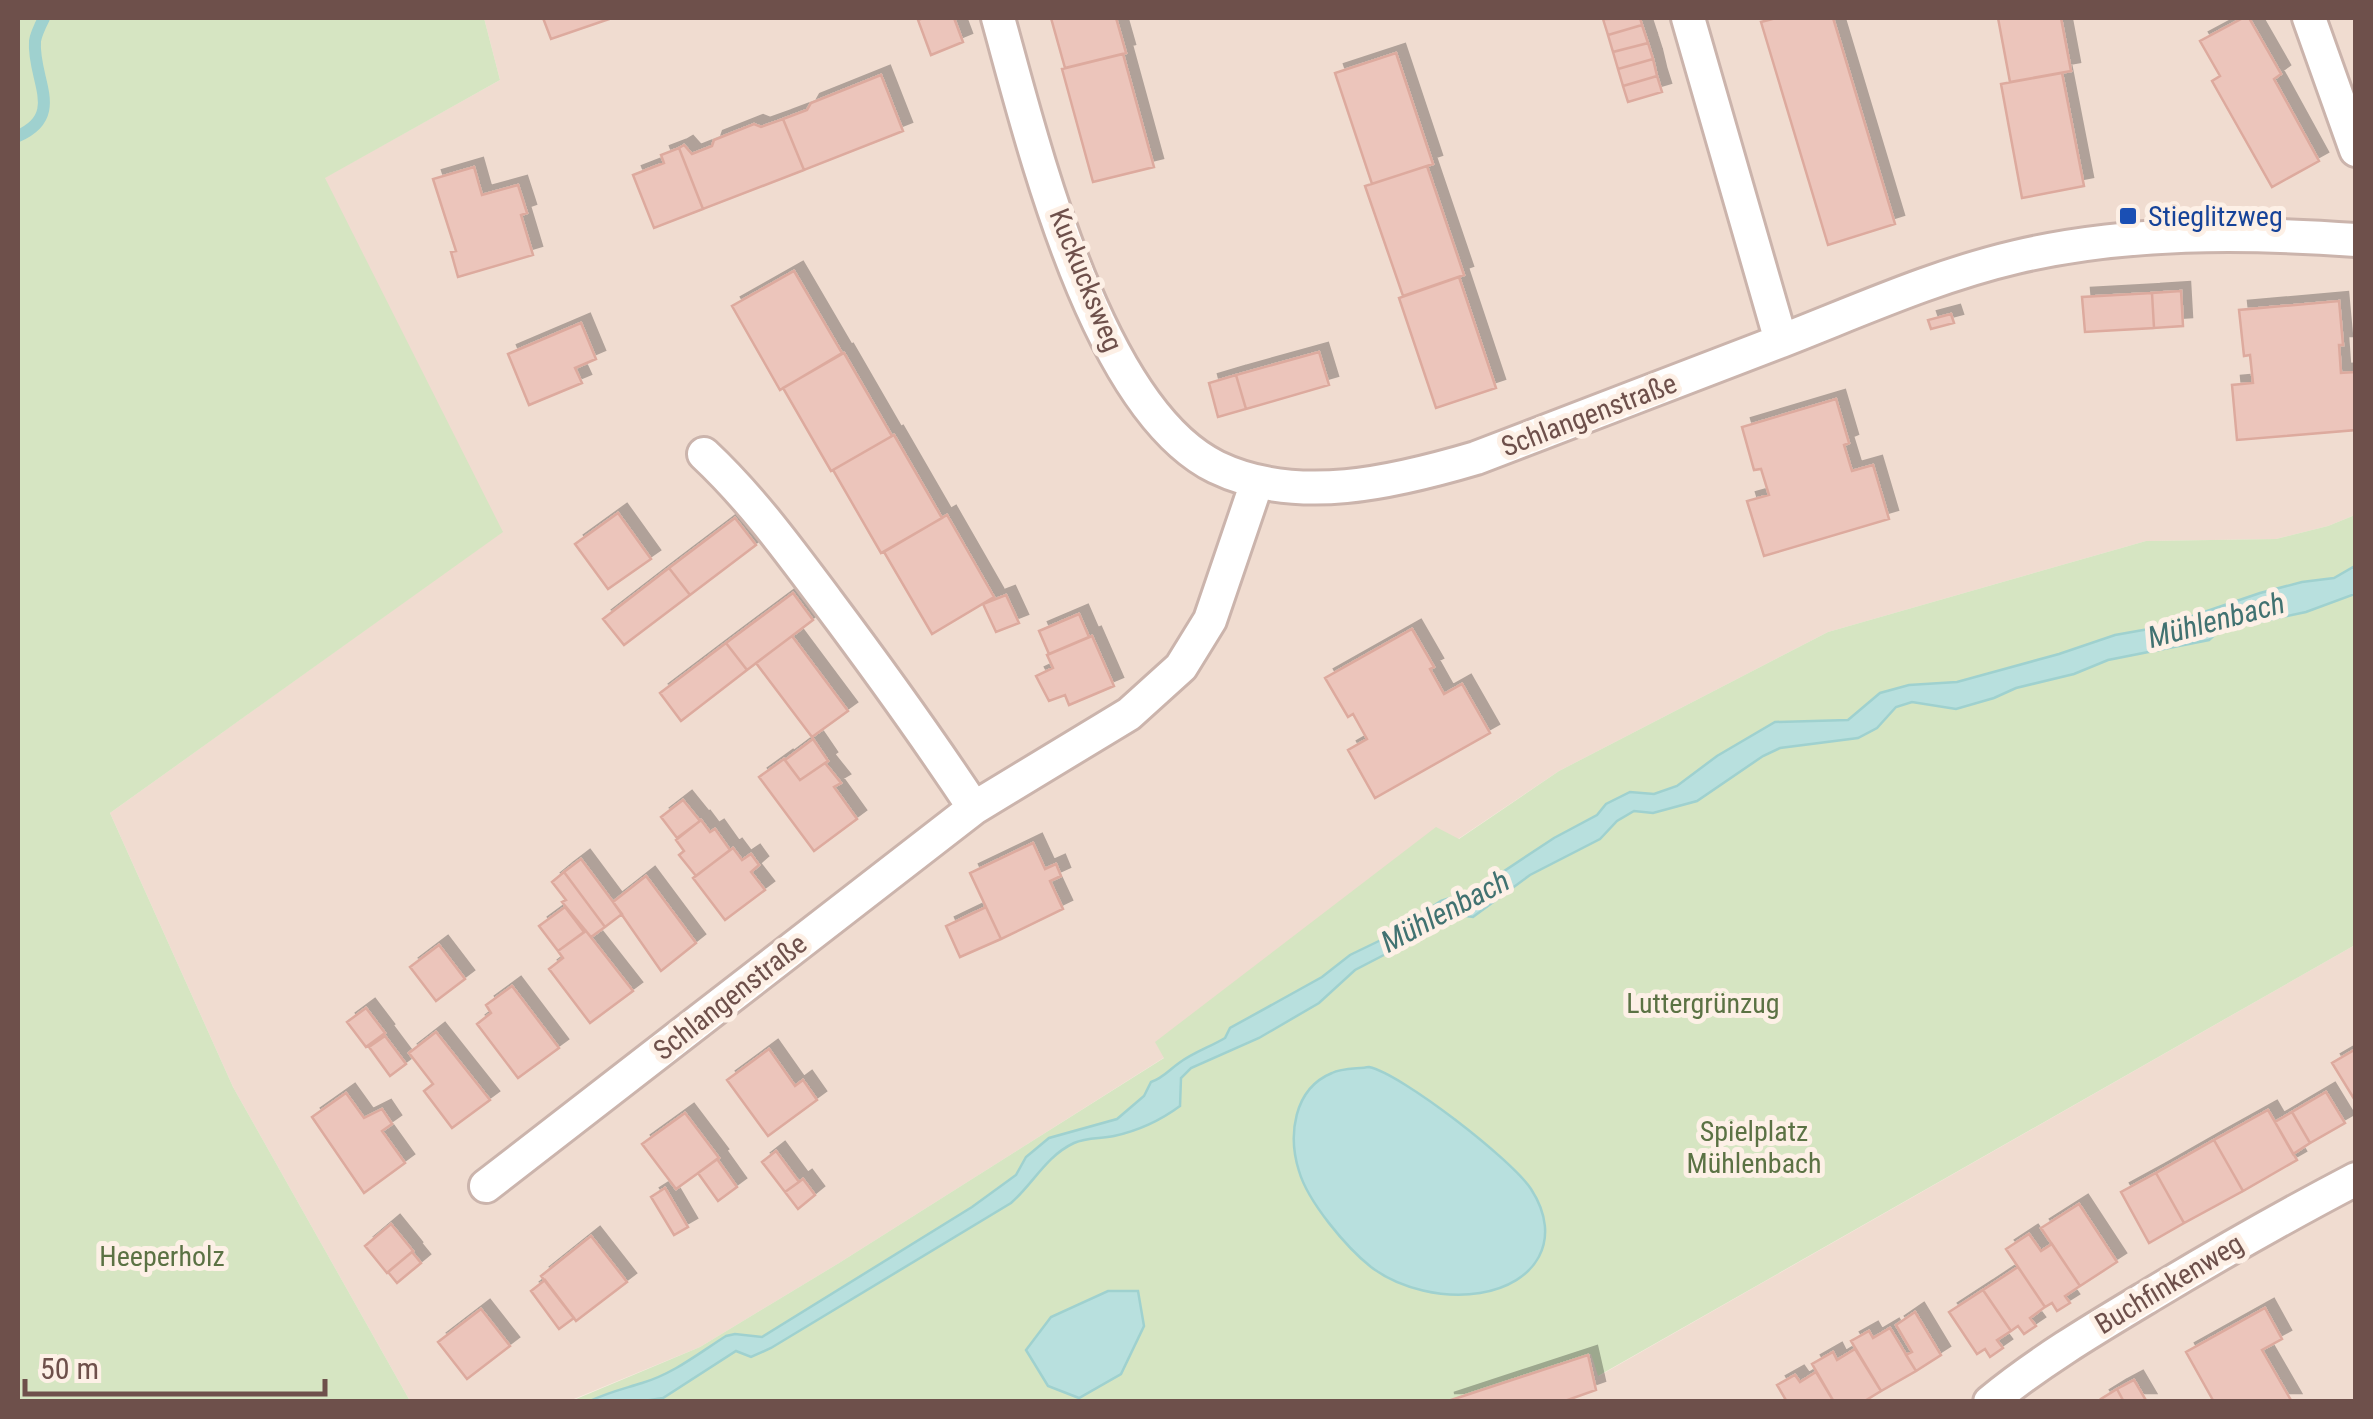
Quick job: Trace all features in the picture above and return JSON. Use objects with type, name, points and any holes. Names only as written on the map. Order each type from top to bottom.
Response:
[{"type":"street","name":"Kuckucksweg","points":[[998,18],[1068,248],[1093,313],[1125,373],[1146,402],[1194,452],[1215,466],[1258,482]]},
{"type":"street","points":[[1688,18],[1781,341]]},
{"type":"street","points":[[2309,18],[2356,150]]},
{"type":"street","name":"Schlangenstraße","points":[[486,1186],[974,808],[1129,714],[1181,667],[1210,620],[1258,482],[1338,486],[1383,484],[1420,475],[1476,458],[1966,271],[2077,246],[2247,235],[2356,240]]},
{"type":"street","points":[[704,454],[745,494],[804,570],[880,671],[974,808]]},
{"type":"street","name":"Buchfinkenweg","points":[[1990,1402],[2032,1367],[2092,1330],[2271,1223],[2356,1179]]},
{"type":"shaded area","points":[[484,18],[2355,18],[2355,515],[2276,539],[2146,541],[1828,632],[1559,771],[1156,1043],[1165,1057],[700,1347],[569,1401],[410,1401],[233,1087],[110,813],[502,532],[324,178],[500,80]]},
{"type":"shaded area","points":[[2355,945],[2355,1401],[1446,1402],[1592,1354],[1599,1376]]},
{"type":"green space","name":"Heeperholz","points":[[18,18],[484,18],[500,80],[325,178],[503,532],[110,813],[233,1087],[410,1401],[18,1401]]},
{"type":"green space","name":"Luttergrünzug","points":[[2355,515],[2355,945],[1598,1376],[1591,1354],[1446,1402],[569,1402],[700,1347],[1164,1058],[1155,1042],[1436,827],[1459,839],[1559,771],[1828,632],[2146,541],[2276,539]]},
{"type":"water","name":"Mühlenbach","points":[[2355,566],[2355,594],[2306,612],[2220,630],[2209,640],[2108,660],[1956,709],[1912,702],[1896,707],[1877,728],[1858,738],[1780,748],[1697,801],[1653,813],[1634,811],[1617,821],[1600,839],[1530,875],[1473,917],[1450,914],[1432,930],[1355,970],[1319,1003],[1259,1038],[1191,1068],[1181,1078],[1180,1106],[1173,1111],[1131,1131],[1074,1143],[1048,1163],[1011,1203],[771,1348],[751,1357],[736,1351],[663,1398],[590,1401],[664,1374],[726,1336],[762,1337],[972,1207],[1016,1175],[1026,1157],[1049,1138],[1117,1119],[1144,1096],[1151,1082],[1225,1038],[1230,1028],[1322,977],[1350,955],[1383,939],[1441,901],[1477,889],[1597,815],[1606,804],[1630,792],[1654,794],[1677,786],[1717,756],[1775,722],[1848,720],[1880,693],[1909,685],[1957,682],[2115,635],[2160,627],[2260,593],[2334,578]]},
{"type":"water","points":[[1369,1067],[1406,1085],[1455,1120],[1531,1189],[1541,1208],[1544,1242],[1539,1257],[1516,1280],[1500,1288],[1466,1295],[1409,1286],[1371,1267],[1319,1210],[1299,1171],[1294,1143],[1297,1115],[1309,1090],[1319,1080],[1336,1071]]},
{"type":"water","points":[[1108,1291],[1138,1291],[1144,1326],[1121,1374],[1079,1398],[1048,1386],[1026,1350],[1051,1317]]},
{"type":"building","points":[[543,18],[612,18],[551,39]]},
{"type":"building","points":[[954,18],[963,42],[931,55],[918,20]]},
{"type":"building","points":[[1051,18],[1116,18],[1126,53],[1065,68]]},
{"type":"building","points":[[1640,18],[1642,25],[1608,35],[1603,19]]},
{"type":"building","points":[[1776,18],[1833,18],[1895,224],[1828,245],[1761,22]]},
{"type":"building","points":[[1998,18],[2061,18],[2071,71],[2010,82]]},
{"type":"building","points":[[2249,18],[2281,74],[2274,79],[2319,161],[2272,187],[2212,81],[2220,76],[2200,41]]},
{"type":"building","points":[[1642,25],[1648,43],[1613,52],[1608,35]]},
{"type":"building","points":[[1648,43],[1653,59],[1618,69],[1613,52]]},
{"type":"building","points":[[1396,53],[1433,164],[1372,184],[1335,73]]},
{"type":"building","points":[[1123,54],[1154,167],[1093,182],[1062,69]]},
{"type":"building","points":[[1653,59],[1657,76],[1623,86],[1618,69]]},
{"type":"building","points":[[2062,73],[2084,186],[2022,198],[2001,84]]},
{"type":"building","points":[[881,75],[903,131],[804,170],[783,119],[807,110],[811,103]]},
{"type":"building","points":[[1657,76],[1662,92],[1628,102],[1623,86]]},
{"type":"building","points":[[783,119],[804,170],[703,209],[679,148],[684,145],[692,154],[712,146],[714,140],[754,124],[761,127]]},
{"type":"building","points":[[679,148],[703,209],[654,228],[633,175],[664,163],[661,155]]},
{"type":"building","points":[[1427,166],[1464,275],[1403,296],[1365,186]]},
{"type":"building","points":[[474,167],[482,195],[518,185],[527,213],[521,215],[533,255],[458,277],[451,252],[456,251],[433,179]]},
{"type":"building","points":[[794,271],[842,353],[780,390],[732,306]]},
{"type":"building","points":[[1459,277],[1496,388],[1436,408],[1399,298]]},
{"type":"building","points":[[2181,291],[2183,326],[2154,328],[2152,293]]},
{"type":"building","points":[[2152,293],[2154,328],[2085,332],[2082,297]]},
{"type":"building","points":[[2339,301],[2341,373],[2356,372],[2356,430],[2237,440],[2232,385],[2253,383],[2250,355],[2244,356],[2239,310]]},
{"type":"building","points":[[1951,314],[1954,323],[1931,329],[1928,320]]},
{"type":"building","points":[[581,323],[596,359],[575,368],[582,383],[529,405],[508,354]]},
{"type":"building","points":[[1319,352],[1329,385],[1246,409],[1236,375]]},
{"type":"building","points":[[844,353],[892,436],[831,471],[783,388]]},
{"type":"building","points":[[1236,375],[1246,409],[1218,417],[1209,383]]},
{"type":"building","points":[[1836,399],[1849,443],[1844,445],[1852,471],[1873,465],[1889,519],[1764,556],[1747,501],[1769,495],[1761,469],[1754,470],[1742,427]]},
{"type":"building","points":[[894,435],[942,518],[881,553],[833,470]]},
{"type":"building","points":[[618,513],[651,559],[608,589],[575,544]]},
{"type":"building","points":[[947,515],[994,597],[932,634],[884,552]]},
{"type":"building","points":[[735,518],[756,545],[690,595],[669,568]]},
{"type":"building","points":[[669,568],[690,595],[624,645],[603,619]]},
{"type":"building","points":[[793,593],[813,620],[747,670],[726,643]]},
{"type":"building","points":[[1006,595],[1019,623],[996,632],[983,604]]},
{"type":"building","points":[[1079,614],[1089,637],[1049,654],[1039,631]]},
{"type":"building","points":[[1412,629],[1444,694],[1462,684],[1490,733],[1375,798],[1348,750],[1367,739],[1353,714],[1348,717],[1325,678]]},
{"type":"building","points":[[792,636],[848,711],[812,737],[756,663]]},
{"type":"building","points":[[1092,636],[1114,686],[1069,705],[1065,695],[1049,701],[1036,676],[1053,668],[1047,655]]},
{"type":"building","points":[[726,643],[747,670],[681,721],[660,693]]},
{"type":"building","points":[[813,739],[828,761],[800,780],[785,760]]},
{"type":"building","points":[[784,759],[800,780],[825,763],[841,783],[834,787],[857,819],[814,851],[759,777]]},
{"type":"building","points":[[683,800],[700,821],[677,838],[661,817]]},
{"type":"building","points":[[701,820],[710,832],[715,829],[730,850],[696,876],[679,855],[684,851],[676,840]]},
{"type":"building","points":[[1033,843],[1045,869],[1056,864],[1061,876],[1050,881],[1063,909],[1001,939],[970,873]]},
{"type":"building","points":[[733,848],[742,860],[751,854],[759,865],[751,872],[765,890],[725,920],[693,878]]},
{"type":"building","points":[[581,859],[622,914],[605,927],[564,872]]},
{"type":"building","points":[[564,872],[605,927],[591,937],[562,902],[566,900],[552,882]]},
{"type":"building","points":[[646,876],[696,943],[661,971],[613,902]]},
{"type":"building","points":[[565,907],[584,932],[558,951],[539,926]]},
{"type":"building","points":[[986,907],[1001,939],[960,957],[946,926]]},
{"type":"building","points":[[586,931],[633,991],[590,1023],[549,969],[563,958],[558,951]]},
{"type":"building","points":[[439,945],[465,979],[436,1001],[410,967]]},
{"type":"building","points":[[512,986],[559,1048],[518,1078],[477,1024],[491,1013],[486,1005]]},
{"type":"building","points":[[366,1008],[385,1033],[366,1047],[347,1022]]},
{"type":"building","points":[[436,1032],[490,1100],[452,1128],[424,1091],[433,1084],[409,1053]]},
{"type":"building","points":[[385,1036],[406,1064],[390,1076],[369,1047]]},
{"type":"building","points":[[769,1049],[795,1086],[803,1080],[817,1100],[768,1136],[727,1080]]},
{"type":"building","points":[[2356,1049],[2356,1102],[2332,1063]]},
{"type":"building","points":[[2326,1092],[2345,1123],[2310,1143],[2292,1112]]},
{"type":"building","points":[[346,1093],[364,1118],[382,1109],[392,1124],[382,1131],[405,1163],[364,1193],[312,1117]]},
{"type":"building","points":[[2268,1110],[2297,1160],[2243,1191],[2214,1140]]},
{"type":"building","points":[[2292,1112],[2310,1143],[2293,1154],[2275,1122]]},
{"type":"building","points":[[685,1113],[719,1158],[676,1189],[642,1144]]},
{"type":"building","points":[[2214,1140],[2243,1191],[2184,1223],[2156,1173]]},
{"type":"building","points":[[776,1151],[799,1182],[785,1192],[762,1162]]},
{"type":"building","points":[[717,1159],[737,1187],[718,1201],[698,1173]]},
{"type":"building","points":[[2156,1173],[2184,1223],[2149,1243],[2121,1192]]},
{"type":"building","points":[[803,1179],[815,1195],[798,1209],[785,1192]]},
{"type":"building","points":[[665,1188],[688,1227],[674,1235],[651,1197]]},
{"type":"building","points":[[2079,1204],[2117,1262],[2080,1286],[2041,1228]]},
{"type":"building","points":[[391,1224],[413,1251],[387,1273],[365,1246]]},
{"type":"building","points":[[2029,1234],[2041,1251],[2052,1244],[2080,1286],[2065,1296],[2070,1303],[2057,1311],[2052,1303],[2045,1307],[2006,1249]]},
{"type":"building","points":[[591,1236],[627,1282],[576,1321],[541,1276]]},
{"type":"building","points":[[412,1252],[421,1263],[397,1283],[388,1272]]},
{"type":"building","points":[[2018,1267],[2045,1307],[2030,1318],[2036,1326],[2024,1334],[2018,1326],[2011,1331],[1983,1290]]},
{"type":"building","points":[[545,1280],[574,1318],[559,1329],[531,1291]]},
{"type":"building","points":[[1983,1290],[2011,1331],[1997,1340],[2003,1348],[1990,1357],[1985,1349],[1977,1354],[1949,1312]]},
{"type":"building","points":[[2265,1308],[2282,1339],[2262,1350],[2292,1402],[2214,1402],[2186,1352]]},
{"type":"building","points":[[481,1309],[510,1346],[467,1379],[438,1342]]},
{"type":"building","points":[[1915,1312],[1941,1355],[1916,1371],[1906,1355],[1912,1352],[1896,1325]]},
{"type":"building","points":[[1890,1328],[1916,1371],[1881,1391],[1851,1341],[1869,1331],[1873,1338]]},
{"type":"building","points":[[1855,1349],[1881,1391],[1863,1402],[1834,1402],[1812,1364],[1833,1352],[1837,1360]]},
{"type":"building","points":[[1588,1355],[1596,1390],[1562,1402],[1445,1402]]},
{"type":"building","points":[[1816,1372],[1834,1402],[1787,1402],[1777,1385],[1795,1375],[1800,1382]]},
{"type":"building","points":[[2134,1380],[2147,1402],[2124,1402],[2117,1389]]},
{"type":"building","points":[[2117,1389],[2124,1402],[2103,1402],[2101,1399]]},
{"type":"waterway","points":[[18,136],[32,127],[44,107],[35,55],[37,32],[44,18]]},
{"type":"place","name":"Stieglitzweg","points":[[2128,216]]},
{"type":"park label","name":"Spielplatz Mühlenbach","points":[[1754,1147]]}]
